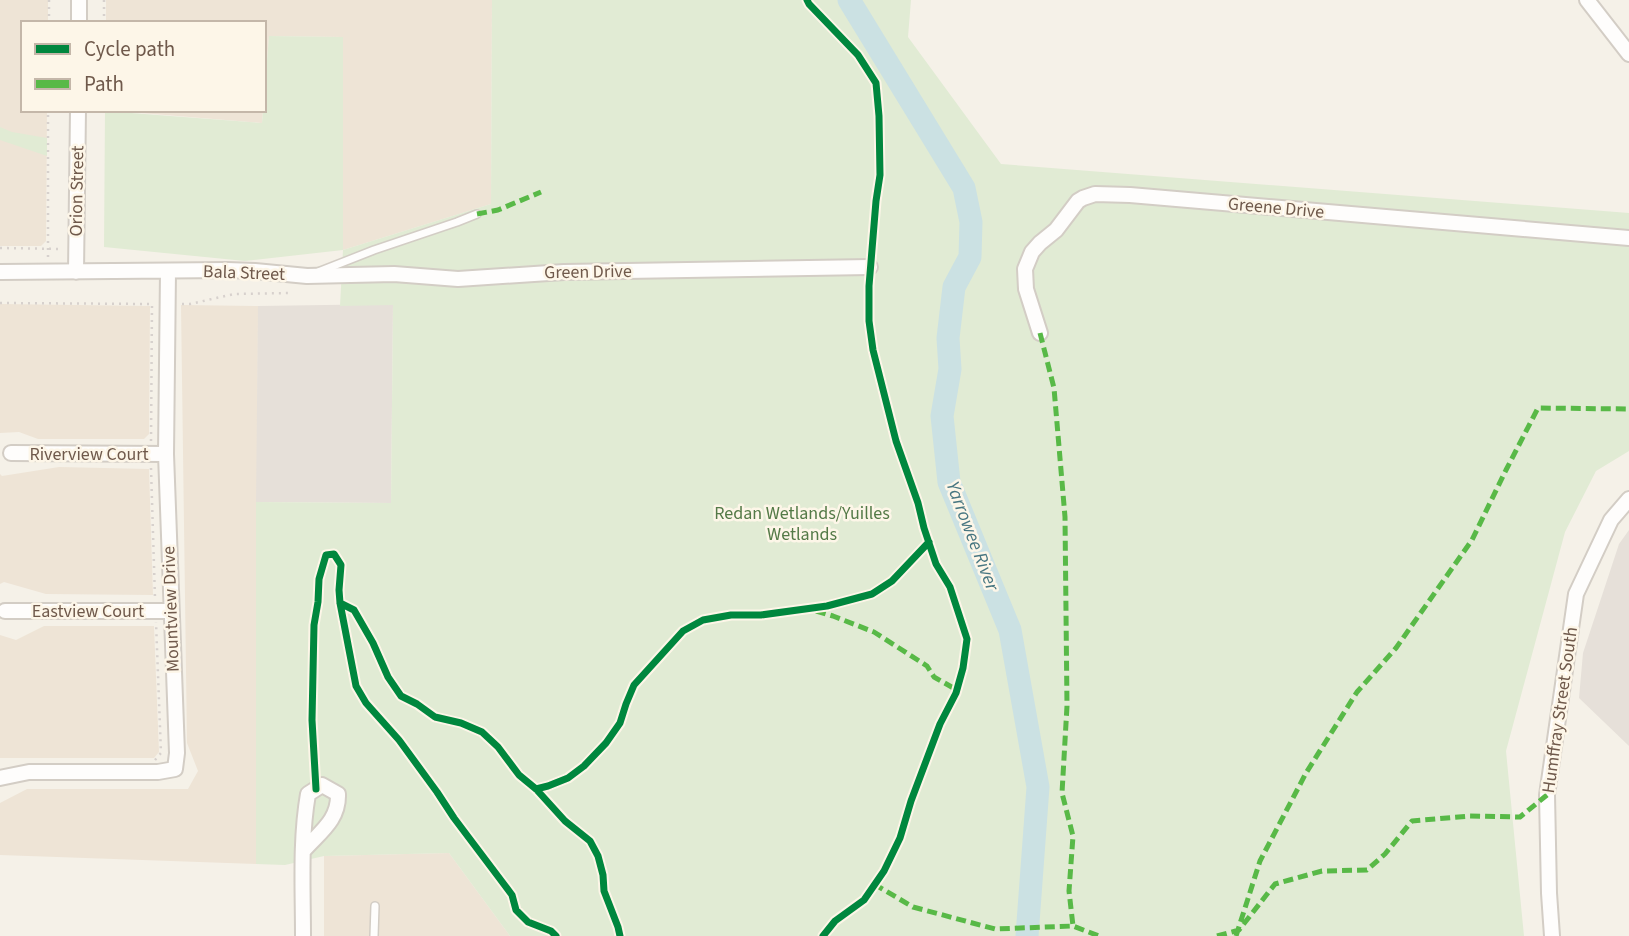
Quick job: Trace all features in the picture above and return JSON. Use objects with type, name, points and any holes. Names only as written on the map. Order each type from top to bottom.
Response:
[{"type":"street","points":[[79,0],[79,21]]},
{"type":"street","points":[[1587,0],[1629,54]]},
{"type":"street","name":"Orion Street","points":[[76,272],[78,112]]},
{"type":"street","name":"Greene Drive","points":[[1040,332],[1026,289],[1028,258],[1040,243],[1056,230],[1078,201],[1094,194],[1629,238]]},
{"type":"street","name":"Green Drive","points":[[307,276],[394,274],[458,279],[564,272],[870,267]]},
{"type":"street","name":"Bala Street","points":[[0,272],[255,271],[307,276]]},
{"type":"street","name":"Mountview Drive","points":[[0,778],[29,772],[150,772],[175,769],[177,761],[172,611],[159,454],[168,272]]},
{"type":"street","name":"Riverview Court","points":[[11,453],[159,454]]},
{"type":"street","name":"Humffray Street South","points":[[1552,936],[1547,795],[1576,594],[1611,520],[1629,499]]},
{"type":"street","name":"Eastview Court","points":[[5,611],[172,611]]},
{"type":"street","points":[[303,936],[304,850]]},
{"type":"lane","name":"Bala Street","points":[[307,276],[477,214]]},
{"type":"lane","points":[[374,936],[375,906]]},
{"type":"path","points":[[49,0],[49,21]]},
{"type":"path","points":[[104,0],[104,21]]},
{"type":"path","points":[[48,112],[48,272]]},
{"type":"path","points":[[0,248],[76,248]]},
{"type":"path","points":[[0,303],[190,304],[234,293],[291,293]]},
{"type":"path","points":[[150,772],[150,760],[155,760],[161,753],[156,611],[159,454],[152,304]]},
{"type":"shaded area","points":[[0,0],[48,0],[48,21],[21,21],[21,112],[47,112],[46,241],[41,246],[0,246]]},
{"type":"shaded area","points":[[106,0],[492,0],[491,204],[343,250],[343,37],[269,36],[266,73],[266,21],[106,21]]},
{"type":"shaded area","points":[[129,112],[263,112],[262,123]]},
{"type":"shaded area","points":[[0,304],[150,306],[149,434],[144,439],[38,439],[19,432],[0,433]]},
{"type":"shaded area","points":[[393,304],[391,503],[256,502],[258,306]]},
{"type":"shaded area","points":[[181,305],[258,306],[256,864],[0,855],[0,803],[27,789],[188,789],[198,771],[187,743]]},
{"type":"shaded area","points":[[59,467],[149,469],[153,595],[46,594],[4,582],[0,584],[0,474],[2,476]]},
{"type":"shaded area","points":[[1629,530],[1629,746],[1579,698],[1583,653],[1619,544]]},
{"type":"shaded area","points":[[44,626],[154,626],[159,752],[154,758],[0,758],[0,635],[16,640]]},
{"type":"shaded area","points":[[449,853],[510,936],[324,936],[324,856]]},
{"type":"green space","name":"Redan Wetlands/Yuilles Wetlands","points":[[492,0],[911,0],[908,37],[1001,164],[1629,213],[1629,451],[1596,471],[1565,532],[1506,751],[1524,936],[510,936],[449,853],[324,856],[285,865],[256,864],[256,502],[391,503],[393,305],[340,306],[343,250],[491,204]]},
{"type":"green space","points":[[269,36],[343,37],[343,250],[245,261],[104,247],[105,112],[262,123],[263,112],[266,112]]},
{"type":"green space","points":[[0,127],[12,132],[47,138],[47,156],[0,140]]},
{"type":"waterway","name":"Yarrowee River","points":[[849,0],[964,188],[971,222],[970,257],[954,287],[948,338],[950,369],[942,416],[949,482],[1010,630],[1038,787],[1027,936]]},
{"type":"marked path","points":[[477,214],[498,210],[541,192]]},
{"type":"marked path","points":[[1040,333],[1054,388],[1065,517],[1067,706],[1062,793],[1073,836],[1069,891],[1073,926]]},
{"type":"marked path","points":[[1236,936],[1260,861],[1306,773],[1357,692],[1396,648],[1472,540],[1538,408],[1629,409]]},
{"type":"marked path","points":[[816,611],[874,632],[927,666],[934,677],[957,690]]},
{"type":"marked path","points":[[1217,936],[1239,930],[1275,884],[1322,871],[1367,870],[1385,854],[1412,821],[1470,816],[1520,817],[1547,795]]},
{"type":"marked path","points":[[874,884],[913,907],[995,929],[1073,926],[1099,936]]},
{"type":"cycle path","points":[[807,0],[858,55],[876,83],[880,175],[869,286],[869,321],[873,350],[896,441],[924,528],[936,564],[950,587],[967,639],[956,693],[940,724],[900,838],[884,871],[864,900],[835,921],[823,936]]},
{"type":"cycle path","points":[[536,789],[568,778],[606,743],[620,723],[634,685],[683,631],[703,620],[827,606],[872,594],[892,581],[929,542]]},
{"type":"cycle path","points":[[316,789],[312,720],[314,625],[319,579],[326,555],[334,554],[341,565],[340,603],[356,686],[366,703],[399,740],[512,895],[516,910],[528,922],[551,931],[556,936]]},
{"type":"cycle path","points":[[340,603],[354,610],[388,677],[401,696],[435,717],[461,723],[482,732],[498,747],[519,775],[536,789],[565,821],[590,841],[598,856],[604,891],[620,936]]}]
